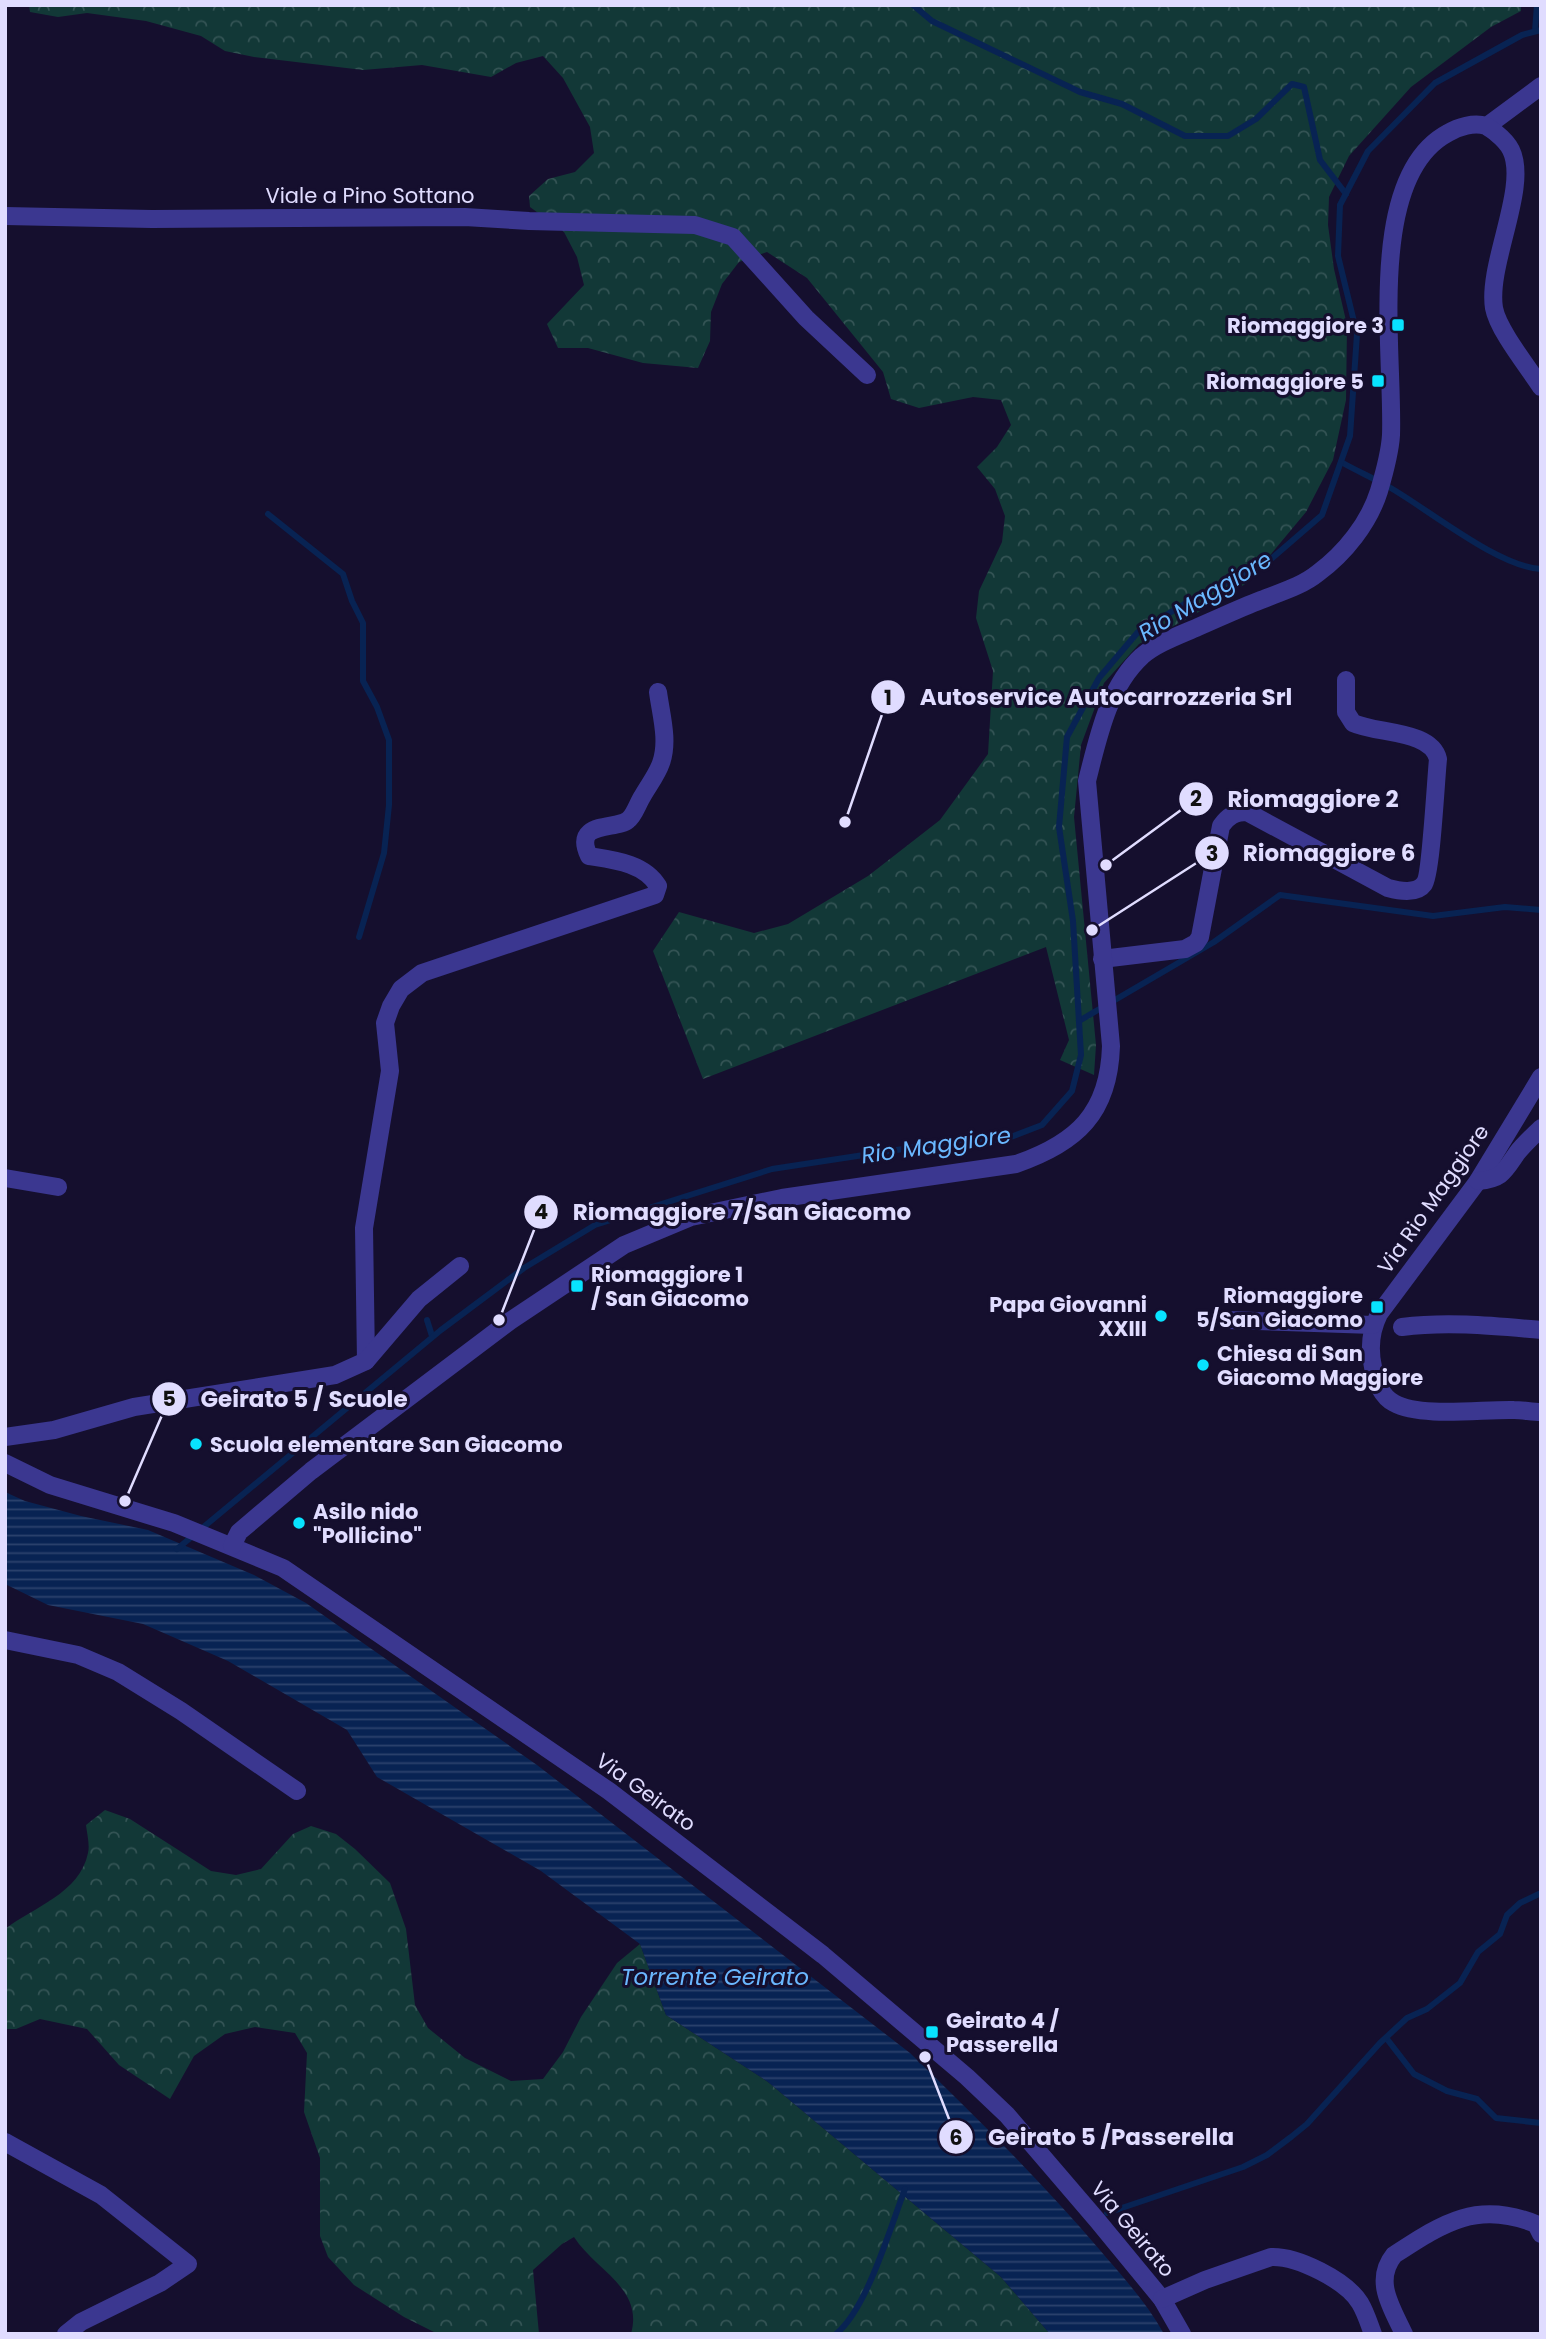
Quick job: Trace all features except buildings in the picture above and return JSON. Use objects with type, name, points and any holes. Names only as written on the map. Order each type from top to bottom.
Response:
[{"type":"street","points":[[1487,126],[1541,86]]},
{"type":"street","points":[[226,1544],[311,1471],[510,1321],[624,1245],[691,1217],[782,1198],[1016,1164],[1036,1157],[1071,1136],[1088,1121],[1098,1105],[1110,1061],[1111,1046],[1087,781],[1108,709],[1125,678],[1143,656],[1174,637],[1292,588],[1318,574],[1341,552],[1367,520],[1379,492],[1391,437],[1388,330],[1393,233],[1399,196],[1412,169],[1427,147],[1453,130],[1470,125],[1487,126],[1511,150],[1515,187],[1497,270],[1494,309],[1500,326],[1541,387]]},
{"type":"street","name":"Viale a Pino Sottano","points":[[5,216],[152,219],[465,217],[695,225],[733,237],[806,318],[867,375]]},
{"type":"street","points":[[1102,959],[1185,949],[1196,943],[1200,937],[1221,826],[1226,819],[1240,812],[1247,812],[1388,888],[1399,891],[1423,886],[1430,847],[1438,759],[1436,753],[1431,745],[1412,737],[1353,723],[1346,712],[1346,680]]},
{"type":"street","points":[[366,1361],[365,1228],[390,1071],[385,1023],[391,1006],[401,989],[422,973],[656,895],[659,886],[651,875],[620,861],[589,856],[585,847],[587,838],[595,828],[618,825],[628,820],[661,764],[665,743],[658,692]]},
{"type":"street","name":"Via Rio Maggiore","points":[[1373,1325],[1478,1181],[1541,1077]]},
{"type":"street","points":[[1478,1181],[1494,1180],[1508,1168],[1519,1151],[1541,1128]]},
{"type":"street","points":[[5,1178],[58,1187]]},
{"type":"street","points":[[5,1437],[54,1430],[134,1407],[335,1375],[366,1361],[419,1299],[460,1266]]},
{"type":"street","points":[[1227,1320],[1373,1325],[1371,1353],[1374,1372],[1382,1391],[1396,1405],[1425,1411],[1541,1412]]},
{"type":"street","points":[[1402,1327],[1423,1324],[1475,1325],[1541,1331]]},
{"type":"street","name":"Via Geirato","points":[[5,1463],[50,1485],[174,1523],[283,1568],[597,1783],[823,1955],[967,2077],[1007,2115],[1162,2299],[1182,2334]]},
{"type":"street","points":[[5,1640],[78,1655],[118,1672],[181,1711],[297,1791]]},
{"type":"street","points":[[5,2142],[101,2195],[188,2264],[160,2283],[81,2322],[66,2334]]},
{"type":"street","points":[[1404,2334],[1384,2285],[1388,2263],[1394,2255],[1453,2220],[1470,2216],[1516,2216],[1535,2224],[1541,2234]]},
{"type":"street","name":"Via Geirato","points":[[1162,2299],[1205,2280],[1270,2258],[1281,2257],[1303,2263],[1351,2292],[1360,2303],[1373,2334]]},
{"type":"green space","points":[[29,5],[1521,5],[1521,11],[1491,27],[1411,87],[1349,156],[1329,197],[1328,225],[1334,269],[1347,325],[1346,400],[1333,460],[1306,512],[1247,583],[1139,644],[1104,683],[1081,745],[1074,817],[1096,1045],[1094,1075],[1060,1060],[1069,1040],[1046,947],[703,1079],[653,951],[679,912],[754,933],[788,924],[868,876],[940,820],[988,754],[993,671],[976,618],[979,591],[1002,542],[1005,516],[995,489],[977,467],[997,447],[1011,425],[1001,400],[973,397],[919,408],[891,399],[883,372],[807,278],[767,252],[739,262],[722,284],[711,312],[710,341],[698,368],[643,363],[588,348],[558,348],[547,324],[584,285],[577,257],[564,232],[530,207],[529,196],[548,179],[575,172],[594,153],[590,127],[563,78],[543,56],[516,63],[491,77],[422,65],[363,70],[254,57],[225,51],[201,36],[146,21],[87,13],[58,17],[30,12]]},
{"type":"green space","points":[[105,1810],[130,1819],[211,1871],[236,1875],[261,1869],[293,1834],[311,1826],[336,1834],[390,1883],[406,1929],[415,2005],[428,2028],[465,2058],[511,2081],[543,2079],[563,2052],[581,2017],[617,1963],[640,1944],[666,2015],[768,2082],[1001,2277],[1050,2334],[631,2334],[631,2304],[624,2292],[574,2237],[533,2270],[539,2334],[438,2334],[404,2317],[354,2285],[328,2257],[320,2236],[320,2158],[304,2112],[307,2053],[295,2033],[255,2027],[225,2034],[194,2056],[170,2099],[119,2065],[87,2029],[40,2019],[16,2029],[5,2029],[5,1929],[54,1898],[76,1879],[88,1853],[86,1825]]},
{"type":"water","name":"Torrente Geirato","points":[[5,1492],[25,1501],[81,1516],[148,1530],[254,1575],[306,1603],[537,1765],[910,2053],[1077,2223],[1134,2290],[1164,2334],[1050,2334],[1001,2277],[768,2082],[666,2015],[640,1944],[541,1871],[377,1777],[347,1730],[228,1661],[143,1624],[48,1605],[5,1584]]},
{"type":"waterway","points":[[913,5],[932,21],[1080,92],[1122,104],[1185,136],[1228,136],[1256,119],[1292,84],[1304,87],[1320,160],[1346,194]]},
{"type":"waterway","points":[[1535,31],[1537,5]]},
{"type":"waterway","name":"Rio Maggiore","points":[[177,1549],[441,1330],[524,1268],[595,1225],[772,1169],[962,1140],[1003,1140],[1042,1125],[1072,1091],[1081,1055],[1073,921],[1059,827],[1067,737],[1099,678],[1138,632],[1191,600],[1270,560],[1322,515],[1350,436],[1357,334],[1338,256],[1340,205],[1368,151],[1435,83],[1522,35],[1541,30]]},
{"type":"waterway","points":[[1341,462],[1389,487],[1484,548],[1524,566],[1541,569]]},
{"type":"waterway","points":[[268,514],[343,574],[363,623],[363,681],[377,707],[389,740],[389,805],[384,853],[359,937]]},
{"type":"waterway","points":[[1079,1021],[1214,942],[1280,895],[1433,916],[1505,907],[1541,910]]},
{"type":"waterway","points":[[427,1320],[432,1336]]},
{"type":"waterway","points":[[1107,2213],[1243,2167],[1267,2155],[1307,2124],[1380,2043],[1407,2018],[1427,2009],[1460,1983],[1478,1952],[1500,1934],[1507,1915],[1520,1903],[1541,1893]]},
{"type":"waterway","points":[[1387,2039],[1414,2074],[1447,2091],[1477,2099],[1496,2118],[1541,2123]]},
{"type":"waterway","points":[[836,2334],[858,2306],[868,2287],[905,2189]]},
{"type":"place","name":"Riomaggiore 3","points":[[1398,325]]},
{"type":"place","name":"Riomaggiore 5","points":[[1378,381]]},
{"type":"place","name":"Autoservice Autocarrozzeria Srl","points":[[845,822]]},
{"type":"place","name":"Riomaggiore 2","points":[[1106,865]]},
{"type":"place","name":"Riomaggiore 6","points":[[1092,930]]},
{"type":"place","name":"Riomaggiore 1 / San Giacomo","points":[[577,1286]]},
{"type":"place","name":"Riomaggiore 5/San Giacomo","points":[[1377,1307]]},
{"type":"place","name":"Papa Giovanni XXIII","points":[[1161,1316]]},
{"type":"place","name":"Riomaggiore 7/San Giacomo","points":[[499,1320]]},
{"type":"place","name":"Chiesa di San Giacomo Maggiore","points":[[1203,1365]]},
{"type":"place","name":"Scuola elementare San Giacomo","points":[[196,1444]]},
{"type":"place","name":"Geirato 5 / Scuole","points":[[125,1501]]},
{"type":"place","name":"Asilo nido \"Pollicino\"","points":[[299,1523]]},
{"type":"place","name":"Geirato 4 / Passerella","points":[[932,2032]]},
{"type":"place","name":"Geirato 5 /Passerella","points":[[925,2057]]}]
